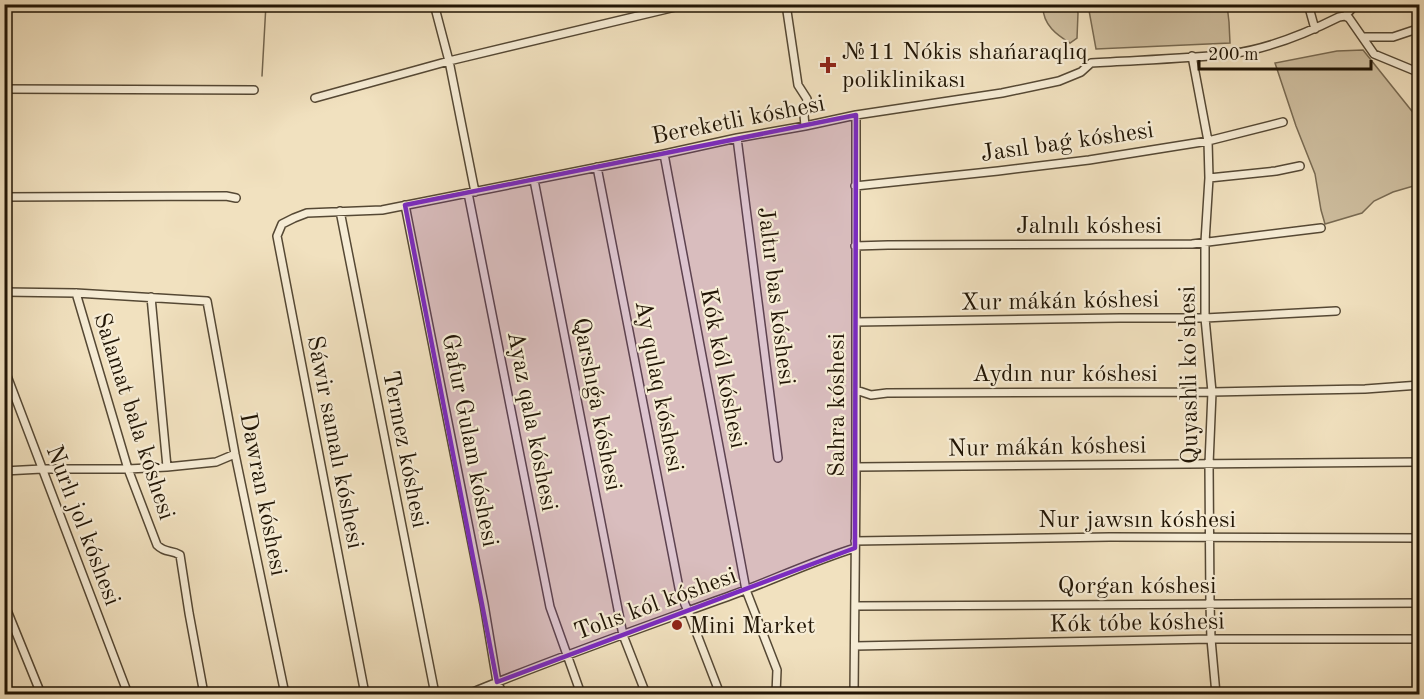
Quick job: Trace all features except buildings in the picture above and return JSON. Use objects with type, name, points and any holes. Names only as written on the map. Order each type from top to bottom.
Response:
[{"type":"street","name":"Ayaz qala kóshesi","points":[[434,4],[449,61],[471,192],[550,607],[581,694]]},
{"type":"street","points":[[315,98],[449,61],[688,4]]},
{"type":"street","points":[[748,4],[750,6],[756,4]]},
{"type":"street","points":[[784,4],[798,85],[807,99],[804,115],[805,126]]},
{"type":"street","points":[[1308,4],[1315,29]]},
{"type":"street","points":[[1356,4],[1345,16],[1364,37],[1374,54],[1419,73]]},
{"type":"street","name":"Bereketli kóshesi","points":[[308,213],[382,210],[856,115],[1002,93],[1059,81],[1081,72],[1091,63],[1231,54],[1271,45],[1345,16]]},
{"type":"street","points":[[1364,37],[1393,37],[1419,28]]},
{"type":"street","name":"Quyashli ko'shesi","points":[[1192,56],[1208,141],[1205,318],[1212,392],[1209,464],[1210,604],[1216,694]]},
{"type":"street","points":[[4,89],[254,90]]},
{"type":"street","name":"Sahra kóshesi","points":[[854,694],[856,115]]},
{"type":"street","name":"Jasıl baǵ kóshesi","points":[[855,186],[1077,162],[1208,141],[1283,122]]},
{"type":"street","name":"Jaltır bas kóshesi","points":[[736,138],[778,458]]},
{"type":"street","name":"Kók kól kóshesi","points":[[664,154],[746,590],[777,670],[776,694]]},
{"type":"street","points":[[1209,178],[1276,171],[1300,166]]},
{"type":"street","name":"Ay qulaq kóshesi","points":[[597,167],[680,593],[720,694]]},
{"type":"street","name":"Qarshıǵa kóshesi","points":[[534,180],[623,635],[646,694]]},
{"type":"street","points":[[4,197],[226,196],[236,198]]},
{"type":"street","name":"Gafur Gulam kóshesi","points":[[405,205],[482,592],[497,682],[503,694]]},
{"type":"street","name":"Termez kóshesi","points":[[340,211],[435,694]]},
{"type":"street","name":"Sáwir samalı kóshesi","points":[[308,213],[282,224],[277,236],[364,694]]},
{"type":"street","name":"Jalnılı kóshesi","points":[[855,246],[1192,244],[1321,228]]},
{"type":"street","points":[[4,292],[151,297],[167,467]]},
{"type":"street","name":"Salamat bala kóshesi","points":[[76,293],[128,469],[157,545],[161,549],[180,555],[204,694]]},
{"type":"street","name":"Dawran kóshesi","points":[[151,297],[207,301],[235,454],[285,694]]},
{"type":"street","name":"Xur mákán kóshesi","points":[[856,322],[1205,318],[1336,312]]},
{"type":"street","name":"Nurlı jol kóshesi","points":[[4,368],[128,694]]},
{"type":"street","name":"Aydın nur kóshesi","points":[[856,390],[871,395],[887,393],[1212,392],[1365,389],[1419,385]]},
{"type":"street","points":[[4,471],[167,467],[216,462],[235,454]]},
{"type":"street","name":"Nur mákán kóshesi","points":[[856,467],[1419,462]]},
{"type":"street","name":"Nur jawsın kóshesi","points":[[855,545],[1110,537],[1419,538]]},
{"type":"street","name":"Tolıs kól kóshesi","points":[[468,694],[746,590],[855,545]]},
{"type":"street","points":[[4,603],[41,694]]},
{"type":"street","name":"Qorǵan kóshesi","points":[[855,606],[1419,603]]},
{"type":"street","name":"Kók tóbe kóshesi","points":[[855,646],[1211,639],[1419,639]]},
{"type":"highlighted area","points":[[856,115],[855,548],[497,682],[405,205]]},
{"type":"shaded area","points":[[1076,5],[1077,38],[1070,43],[1056,33],[1045,19],[1043,7]]},
{"type":"shaded area","points":[[1088,5],[1227,5],[1230,43],[1096,49]]},
{"type":"shaded area","points":[[1363,50],[1419,123],[1419,179],[1416,180],[1417,185],[1393,192],[1374,201],[1362,213],[1325,224],[1315,174],[1275,63],[1337,51]]},
{"type":"waterway","points":[[262,76],[266,4]]},
{"type":"place","name":"№11 Nókis shańaraqlıq poliklinikası","points":[[828,65]]},
{"type":"place","name":"Mini Market","points":[[677,625]]}]
